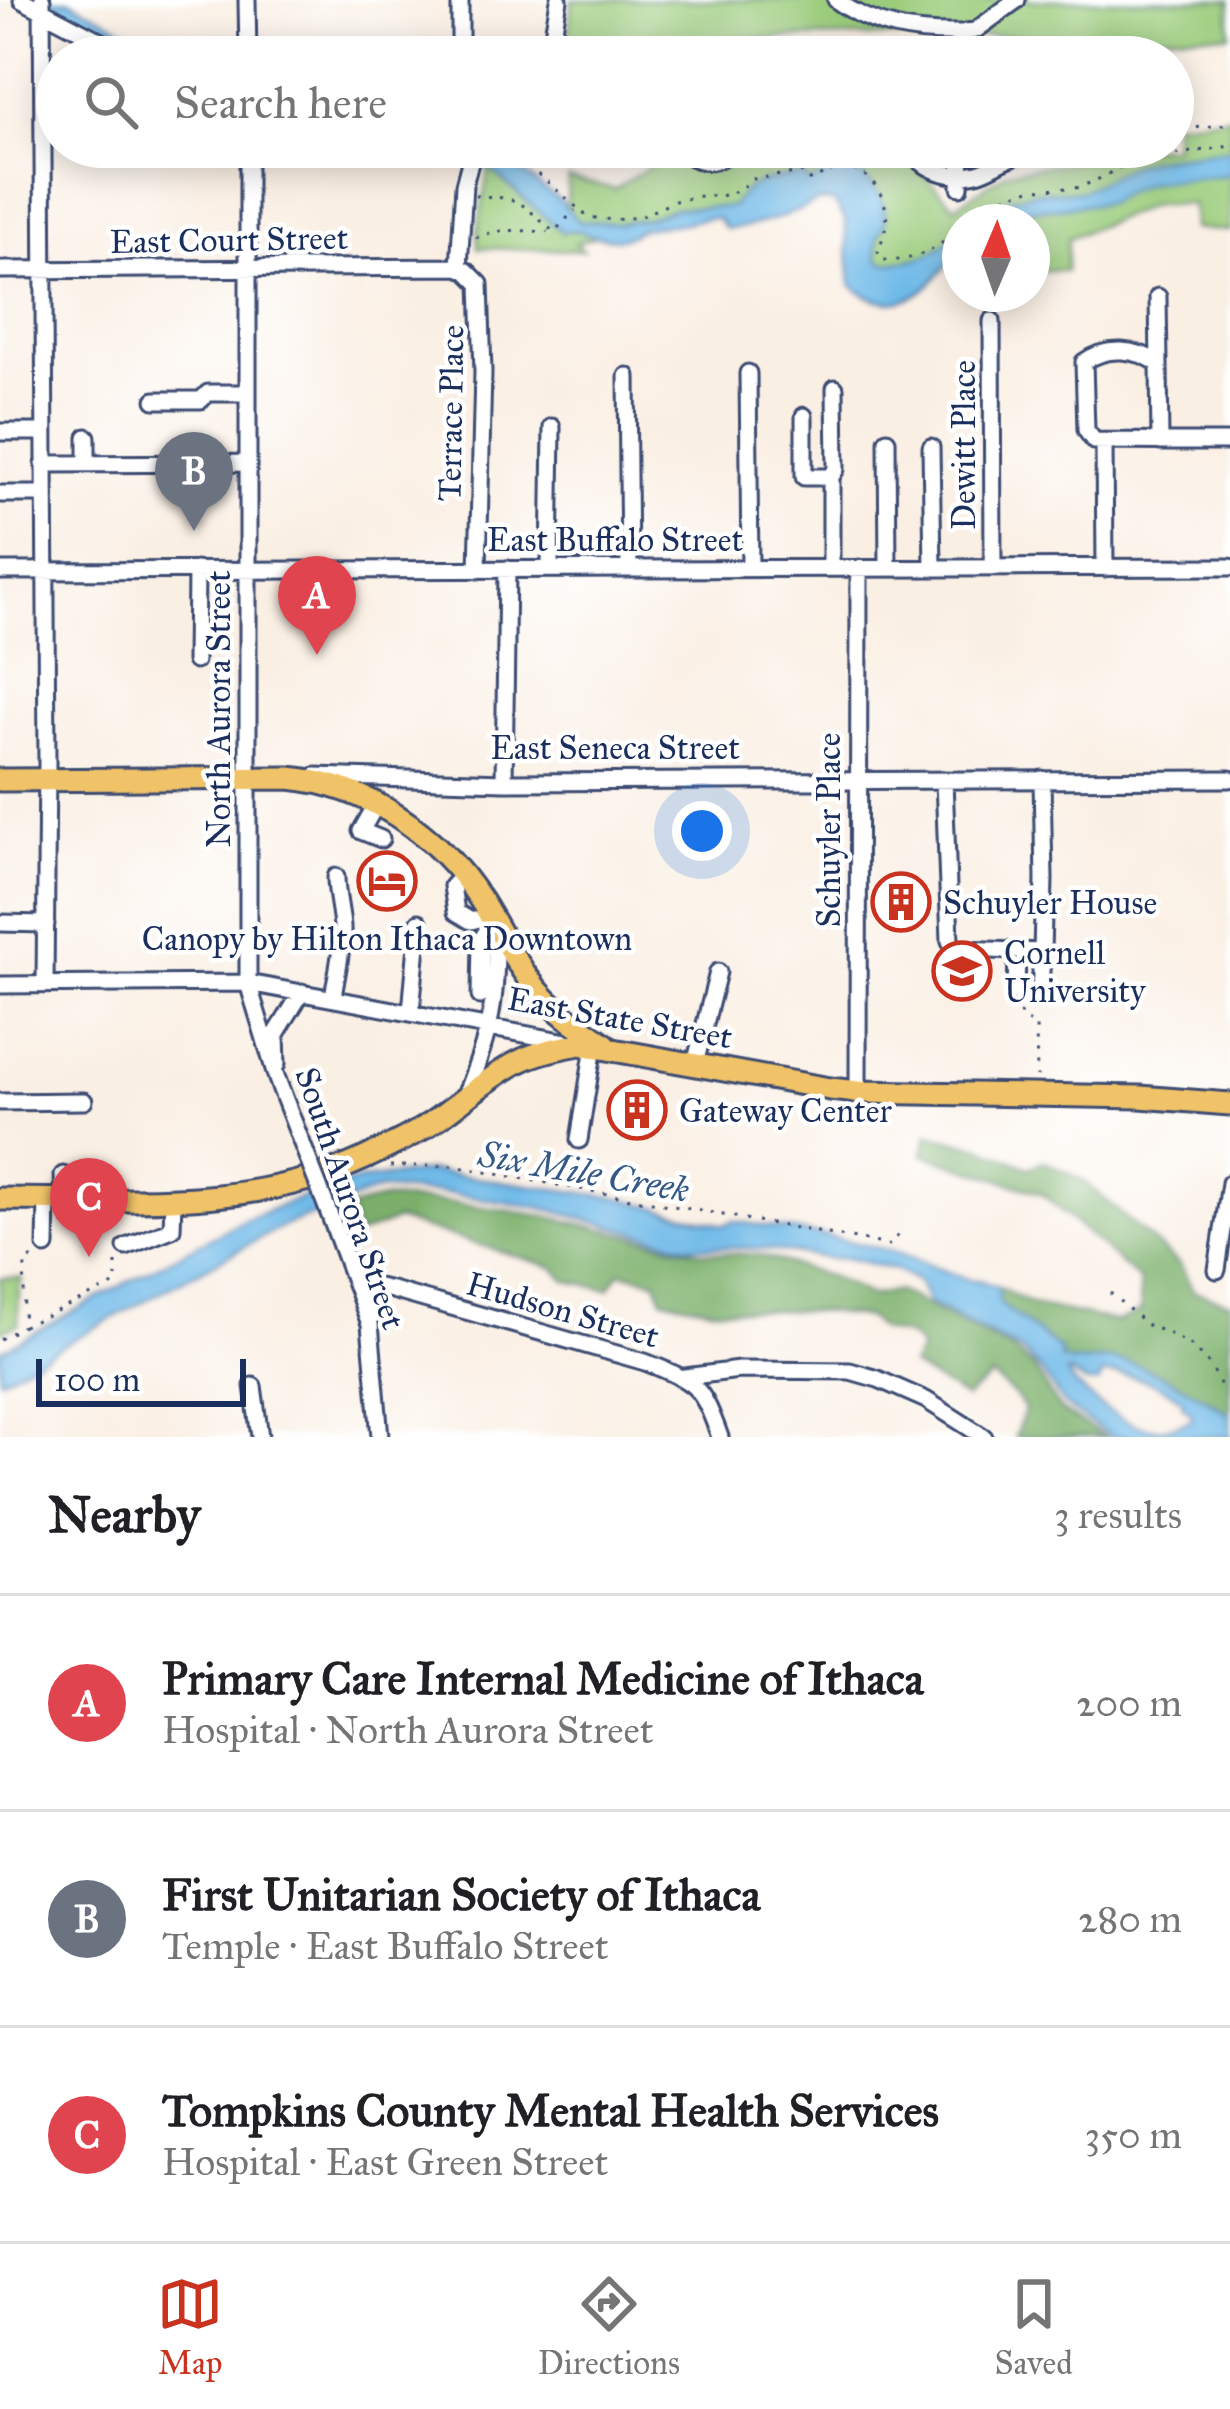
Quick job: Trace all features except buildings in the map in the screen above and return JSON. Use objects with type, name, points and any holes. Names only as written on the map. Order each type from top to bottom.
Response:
[{"type":"highway","name":"East Seneca Street","points":[[0,780],[289,778]]},
{"type":"highway","points":[[289,778],[323,783],[376,805],[418,830],[448,856],[542,995],[595,1046]]},
{"type":"highway","points":[[0,1199],[173,1201],[252,1190],[337,1169],[422,1130],[519,1061],[554,1049],[595,1046]]},
{"type":"highway","name":"East State Street","points":[[595,1046],[858,1092],[1140,1096],[1230,1104]]},
{"type":"street","points":[[22,0],[94,36]]},
{"type":"street","points":[[247,0],[248,36]]},
{"type":"street","points":[[460,0],[460,36]]},
{"type":"street","points":[[552,36],[559,0]]},
{"type":"street","points":[[836,0],[893,28],[927,34],[976,30],[1017,0]]},
{"type":"street","points":[[42,6],[42,36]]},
{"type":"street","points":[[43,168],[45,985]]},
{"type":"street","name":"North Aurora Street","points":[[248,168],[248,982]]},
{"type":"street","points":[[459,267],[468,168]]},
{"type":"street","points":[[926,168],[960,181],[988,168]]},
{"type":"street","points":[[960,168],[960,181]]},
{"type":"street","name":"East Court Street","points":[[0,270],[459,267]]},
{"type":"street","name":"Terrace Place","points":[[459,267],[480,284],[483,372],[478,570]]},
{"type":"street","points":[[1158,297],[1160,442]]},
{"type":"street","name":"Dewitt Place","points":[[992,322],[993,568]]},
{"type":"street","points":[[1159,364],[1117,351],[1099,352],[1084,362],[1088,437],[1104,442],[1230,442]]},
{"type":"street","points":[[748,373],[750,568]]},
{"type":"street","points":[[627,376],[629,568]]},
{"type":"street","points":[[831,568],[835,388]]},
{"type":"street","points":[[155,400],[200,409],[208,393],[247,393]]},
{"type":"street","points":[[805,416],[804,477],[831,477]]},
{"type":"street","points":[[550,569],[551,427]]},
{"type":"street","points":[[0,432],[44,432]]},
{"type":"street","points":[[87,437],[87,464]]},
{"type":"street","points":[[887,440],[888,568]]},
{"type":"street","points":[[1104,442],[1105,568]]},
{"type":"street","points":[[931,446],[932,568]]},
{"type":"street","points":[[44,464],[247,463]]},
{"type":"street","points":[[0,494],[44,494]]},
{"type":"street","name":"East Buffalo Street","points":[[0,571],[1230,567]]},
{"type":"street","name":"Schuyler Place","points":[[858,1092],[860,568]]},
{"type":"street","points":[[504,782],[507,569]]},
{"type":"street","points":[[194,661],[196,570]]},
{"type":"street","name":"East Seneca Street","points":[[289,778],[504,782],[1230,779]]},
{"type":"street","points":[[1018,951],[1016,992],[1040,993],[1042,779]]},
{"type":"street","points":[[944,780],[950,941],[962,949],[1042,952]]},
{"type":"street","points":[[376,805],[361,831],[381,839]]},
{"type":"street","points":[[333,998],[342,935],[336,877]]},
{"type":"street","points":[[480,996],[481,940],[493,920]]},
{"type":"street","points":[[464,1097],[489,1028],[496,984],[493,920]]},
{"type":"street","points":[[411,1012],[419,922]]},
{"type":"street","points":[[0,923],[46,924]]},
{"type":"street","points":[[695,1064],[718,972]]},
{"type":"street","name":"East State Street","points":[[0,986],[248,982],[595,1046]]},
{"type":"street","name":"South Aurora Street","points":[[248,982],[277,1079],[370,1324],[380,1437]]},
{"type":"street","points":[[277,1079],[276,1034],[302,992]]},
{"type":"street","points":[[579,1140],[595,1046]]},
{"type":"street","points":[[0,1102],[84,1101]]},
{"type":"street","points":[[46,1246],[63,1175]]},
{"type":"street","points":[[1217,1270],[1230,1184]]},
{"type":"street","points":[[126,1247],[172,1229],[173,1201]]},
{"type":"street","name":"Hudson Street","points":[[356,1282],[685,1377],[702,1394],[720,1437]]},
{"type":"street","points":[[685,1377],[739,1370],[850,1371],[926,1400],[984,1437]]},
{"type":"street","points":[[253,1386],[260,1437]]},
{"type":"street","points":[[365,1437],[378,1397]]},
{"type":"path","points":[[1194,128],[1230,124]]},
{"type":"path","points":[[1194,151],[1230,146]]},
{"type":"path","points":[[528,168],[575,210],[613,220],[639,217],[675,201],[717,197],[753,179],[803,172],[809,180],[850,169],[870,179],[882,197],[887,222],[878,252],[883,260],[928,253],[942,241]]},
{"type":"path","points":[[989,204],[1031,189],[1075,188],[1120,168]]},
{"type":"path","points":[[473,196],[524,205],[555,232]]},
{"type":"path","points":[[555,232],[575,210]]},
{"type":"path","points":[[474,239],[515,230],[555,232]]},
{"type":"path","points":[[1016,992],[1015,1014],[1036,1025],[1037,1077]]},
{"type":"path","points":[[320,1137],[327,1156]]},
{"type":"path","points":[[383,1165],[453,1166],[889,1245],[899,1234]]},
{"type":"path","points":[[23,1327],[26,1263],[46,1246]]},
{"type":"path","points":[[0,1339],[116,1284]]},
{"type":"path","points":[[1110,1293],[1150,1328],[1190,1345],[1211,1366],[1221,1386]]},
{"type":"green space","points":[[572,0],[1230,0],[1230,34],[568,36]]},
{"type":"green space","points":[[1230,116],[1230,231],[1193,229],[1192,204],[1152,205],[1068,238],[1066,271],[1050,271],[1050,204],[958,204],[1009,171],[1194,168],[1194,120]]},
{"type":"green space","points":[[489,168],[516,168],[566,218],[568,178],[615,189],[647,168],[917,168],[953,204],[942,204],[942,263],[888,292],[848,190],[643,224],[576,243],[583,250],[478,248]]},
{"type":"green space","points":[[928,1134],[981,1147],[1029,1168],[1043,1161],[1082,1180],[1181,1266],[1193,1291],[1230,1302],[1230,1415],[1209,1400],[1107,1360],[1067,1363],[1060,1351],[999,1304],[998,1287],[1033,1305],[1117,1322],[1141,1311],[1139,1280],[1041,1193],[923,1154]]},
{"type":"green space","points":[[383,1199],[456,1203],[545,1216],[703,1252],[760,1255],[834,1278],[870,1296],[898,1291],[1012,1350],[1033,1367],[1061,1411],[1105,1437],[1015,1437],[1025,1409],[991,1376],[965,1398],[911,1366],[921,1349],[909,1337],[880,1330],[868,1318],[710,1308],[663,1299],[656,1280],[620,1272],[609,1289],[567,1281],[553,1267],[396,1220],[358,1235],[350,1208]]},
{"type":"green space","points":[[0,1278],[22,1278],[18,1324],[0,1332]]},
{"type":"water","points":[[38,0],[69,0],[138,36],[106,36]]},
{"type":"water","points":[[1230,149],[1230,175],[1150,182],[1107,203],[1050,208],[1050,204],[997,204],[1034,192],[1081,191],[1126,168],[1194,168],[1194,154]]},
{"type":"water","points":[[489,168],[515,168],[560,200],[578,221],[620,223],[675,208],[729,207],[764,182],[804,175],[807,182],[835,172],[853,172],[874,187],[885,212],[878,258],[884,263],[907,261],[942,246],[942,271],[910,298],[887,302],[864,294],[851,285],[845,220],[829,201],[726,229],[717,218],[707,218],[651,226],[625,237],[562,232]]},
{"type":"water","points":[[429,1171],[620,1198],[724,1225],[733,1221],[892,1251],[998,1287],[1000,1304],[1061,1351],[1061,1359],[1122,1362],[1188,1389],[1230,1415],[1230,1437],[1112,1437],[1066,1407],[1021,1351],[928,1303],[917,1281],[893,1269],[766,1249],[688,1246],[542,1208],[452,1194],[379,1190],[281,1227],[0,1379],[0,1351],[241,1221],[357,1181]],"holes":[[[1067,1374],[1099,1383],[1102,1375],[1144,1380],[1182,1399],[1193,1419],[1166,1428],[1125,1420],[1097,1403]]]},
{"type":"place","name":"First Unitarian Society of Ithaca","points":[[194,531]]},
{"type":"place","name":"Primary Care Internal Medicine of Ithaca","points":[[317,655]]},
{"type":"place","name":"Canopy by Hilton Ithaca Downtown","points":[[387,881]]},
{"type":"place","name":"Schuyler House","points":[[901,902]]},
{"type":"place","name":"Cornell University","points":[[962,971]]},
{"type":"place","name":"Gateway Center","points":[[637,1110]]},
{"type":"place","name":"Tompkins County Mental Health Services","points":[[89,1257]]},
{"type":"water label","name":"Six Mile Creek","points":[[584,1171]]}]
